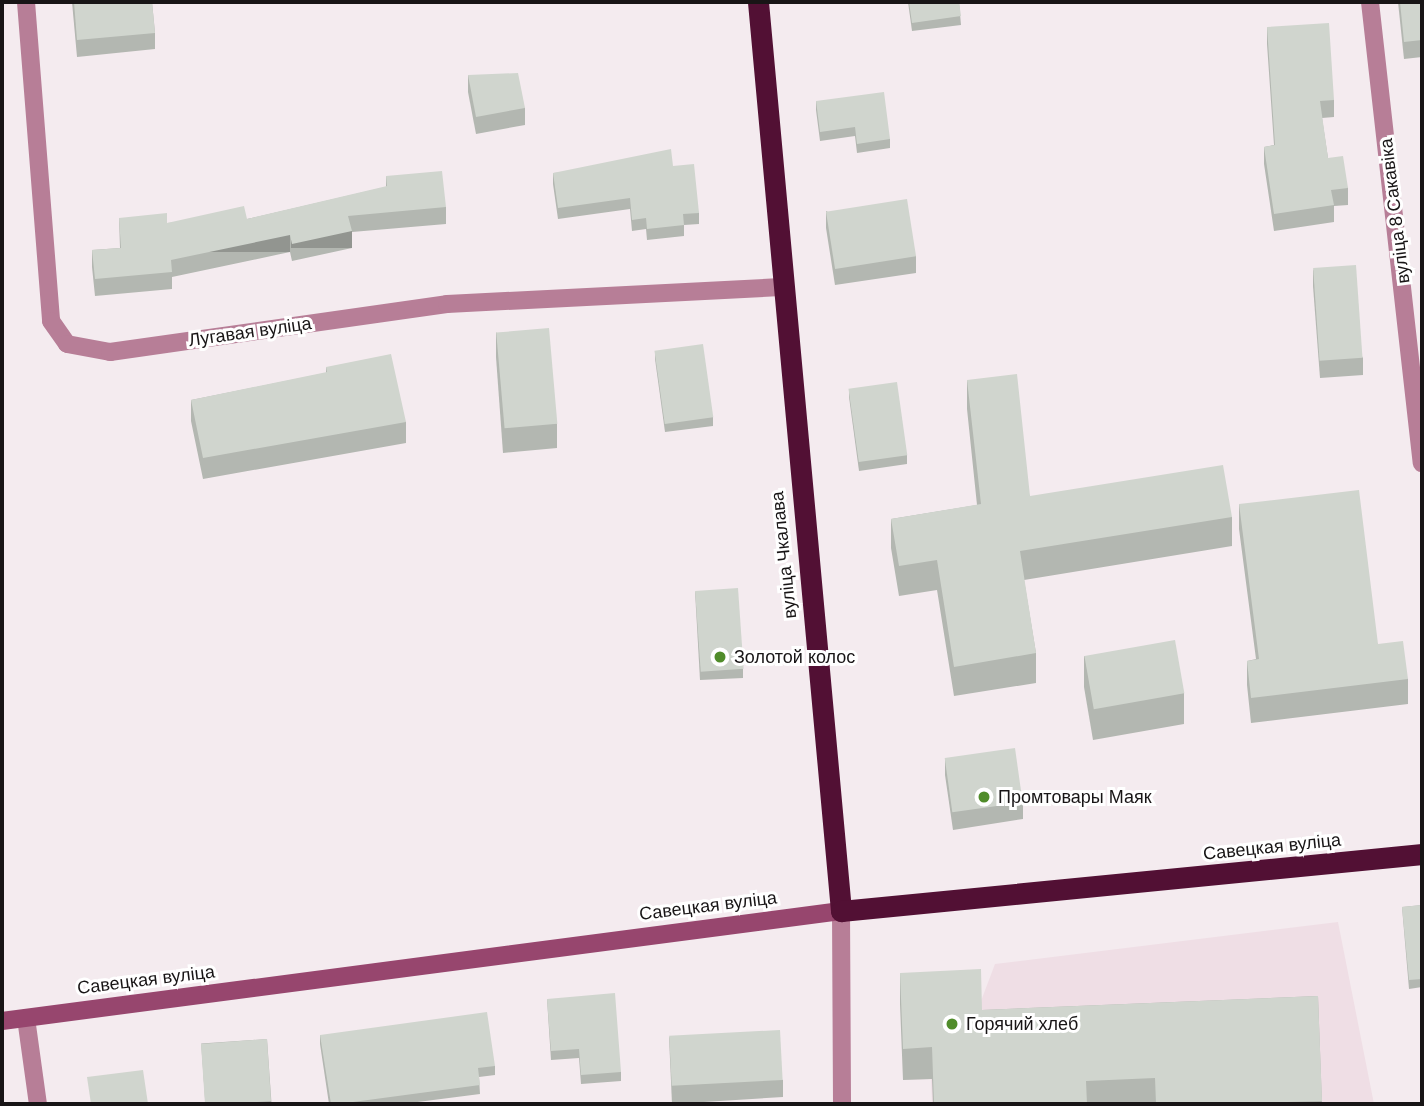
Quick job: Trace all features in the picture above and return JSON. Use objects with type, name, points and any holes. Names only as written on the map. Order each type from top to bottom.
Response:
[{"type":"highway","name":"вуліца Чкалава","points":[[758,2],[781,287],[841,911]]},
{"type":"highway","name":"Савецкая вуліца","points":[[841,911],[1422,854]]},
{"type":"main road","name":"Савецкая вуліца","points":[[2,1021],[841,911]]},
{"type":"street","name":"Лугавая вуліца","points":[[26,2],[51,321],[67,344],[110,352],[447,304],[781,287]]},
{"type":"street","name":"вуліца 8 Сакавіка","points":[[1370,2],[1422,463]]},
{"type":"street","name":"вуліца Чкалава","points":[[841,911],[842,1104]]},
{"type":"street","points":[[26,1018],[38,1104]]},
{"type":"shaded area","points":[[1338,922],[1374,1104],[932,1104],[931,1079],[903,1080],[981,1001],[995,964]]},
{"type":"building","points":[[74,2],[152,2],[155,33],[77,40]]},
{"type":"building","points":[[909,2],[959,2],[961,16],[912,23]]},
{"type":"building","points":[[1400,2],[1422,2],[1422,40],[1404,42]]},
{"type":"building","points":[[1329,23],[1334,100],[1320,101],[1328,158],[1343,156],[1348,188],[1331,190],[1334,205],[1274,214],[1264,147],[1275,145],[1267,27]]},
{"type":"building","points":[[518,73],[525,108],[476,117],[468,75]]},
{"type":"building","points":[[884,92],[890,139],[857,144],[855,127],[820,132],[816,101]]},
{"type":"building","points":[[671,149],[673,166],[694,164],[699,213],[683,214],[684,225],[647,229],[646,218],[632,220],[630,198],[558,208],[553,173]]},
{"type":"building","points":[[442,171],[446,207],[348,216],[352,231],[292,244],[290,235],[171,260],[172,272],[95,279],[92,250],[121,248],[119,218],[167,213],[167,223],[244,206],[247,219],[387,186],[386,176]]},
{"type":"building","points":[[907,199],[916,256],[835,269],[826,212]]},
{"type":"building","points":[[1356,265],[1362,358],[1320,361],[1313,268]]},
{"type":"building","points":[[549,328],[557,424],[505,428],[496,333]]},
{"type":"building","points":[[703,344],[713,417],[665,424],[654,351]]},
{"type":"building","points":[[391,354],[406,422],[203,458],[191,400],[327,372],[326,367]]},
{"type":"building","points":[[1017,374],[1030,496],[1223,465],[1232,517],[1020,551],[1036,653],[954,667],[937,560],[899,566],[891,519],[981,504],[967,380]]},
{"type":"building","points":[[897,382],[907,455],[859,462],[848,389]]},
{"type":"building","points":[[1359,490],[1378,644],[1403,641],[1408,679],[1251,698],[1247,661],[1259,659],[1239,504]]},
{"type":"building","name":"Золотой колос","points":[[738,588],[744,669],[701,672],[695,591]]},
{"type":"building","points":[[1175,640],[1184,693],[1094,709],[1084,656]]},
{"type":"building","name":"Промтовары Маяк","points":[[1015,748],[1023,802],[952,812],[945,758]]},
{"type":"building","points":[[1422,905],[1422,979],[1409,980],[1402,907]]},
{"type":"building","points":[[981,969],[982,1010],[1318,996],[1322,1101],[1156,1104],[1155,1078],[1086,1081],[1087,1104],[934,1104],[932,1047],[903,1049],[900,973]]},
{"type":"building","points":[[615,993],[621,1072],[581,1075],[579,1049],[551,1051],[547,999]]},
{"type":"building","points":[[487,1012],[495,1066],[478,1068],[480,1085],[331,1104],[320,1035]]},
{"type":"building","points":[[780,1030],[783,1080],[672,1086],[669,1036]]},
{"type":"building","points":[[267,1039],[271,1101],[205,1104],[201,1044]]},
{"type":"building","points":[[143,1070],[148,1104],[91,1104],[87,1077]]},
{"type":"place","name":"Золотой колос","points":[[720,657]]},
{"type":"place","name":"Промтовары Маяк","points":[[984,797]]},
{"type":"place","name":"Горячий хлеб","points":[[952,1024]]}]
